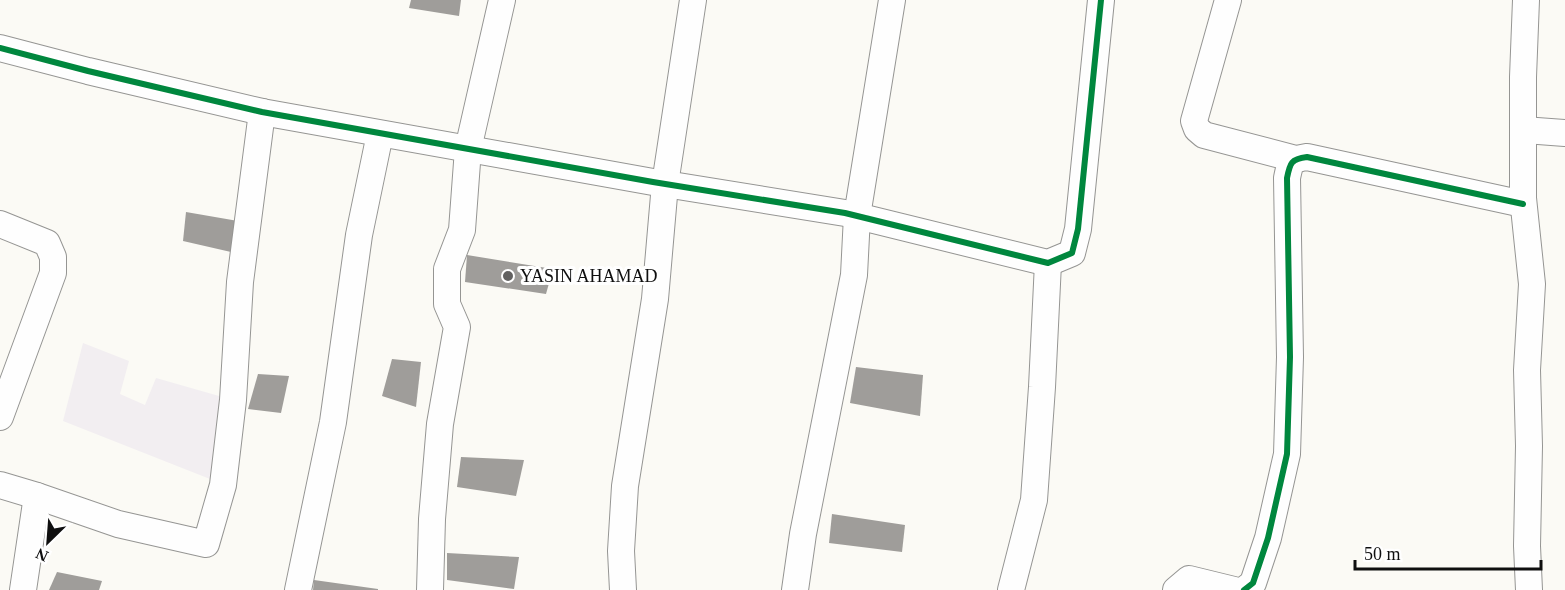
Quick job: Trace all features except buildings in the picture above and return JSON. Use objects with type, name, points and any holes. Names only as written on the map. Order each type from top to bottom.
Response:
[{"type":"street","points":[[430,590],[432,519],[440,424],[457,327],[447,304],[447,269],[462,230],[468,149],[502,0]]},
{"type":"street","points":[[623,590],[621,551],[625,486],[655,299],[665,184],[693,0]]},
{"type":"street","points":[[795,590],[803,534],[854,275],[857,216],[892,0]]},
{"type":"street","points":[[0,48],[262,112],[857,216],[1048,263],[1072,253],[1078,229],[1101,0]]},
{"type":"street","points":[[1228,0],[1194,121],[1197,129],[1204,135],[1296,159],[1307,157],[1523,204]]},
{"type":"street","points":[[1526,0],[1522,130],[1523,204],[1532,284],[1527,370],[1529,590]]},
{"type":"street","points":[[0,485],[118,524],[206,544],[223,484],[233,400],[240,282],[262,112]]},
{"type":"street","points":[[1522,130],[1565,134]]},
{"type":"street","points":[[298,590],[333,422],[359,235],[380,134]]},
{"type":"street","points":[[1244,590],[1253,583],[1268,538],[1287,454],[1290,357],[1287,178],[1289,166],[1296,159]]},
{"type":"street","points":[[0,224],[47,243],[53,257],[53,273],[0,417]]},
{"type":"street","points":[[1011,590],[1034,500],[1048,263]]},
{"type":"street","points":[[23,590],[37,496]]},
{"type":"street","points":[[1176,590],[1189,579],[1234,590]]},
{"type":"shaded area","points":[[83,343],[129,361],[120,394],[145,405],[156,378],[233,400],[225,450],[210,479],[63,421]]},
{"type":"cycle path","points":[[0,48],[262,112],[653,182],[845,213],[1048,263],[1072,253],[1078,229],[1101,0]]},
{"type":"cycle path","points":[[1244,590],[1253,583],[1268,538],[1287,454],[1290,357],[1287,178],[1292,163],[1307,157],[1523,204]]},
{"type":"place","name":"YASIN AHAMAD","points":[[508,276]]}]
